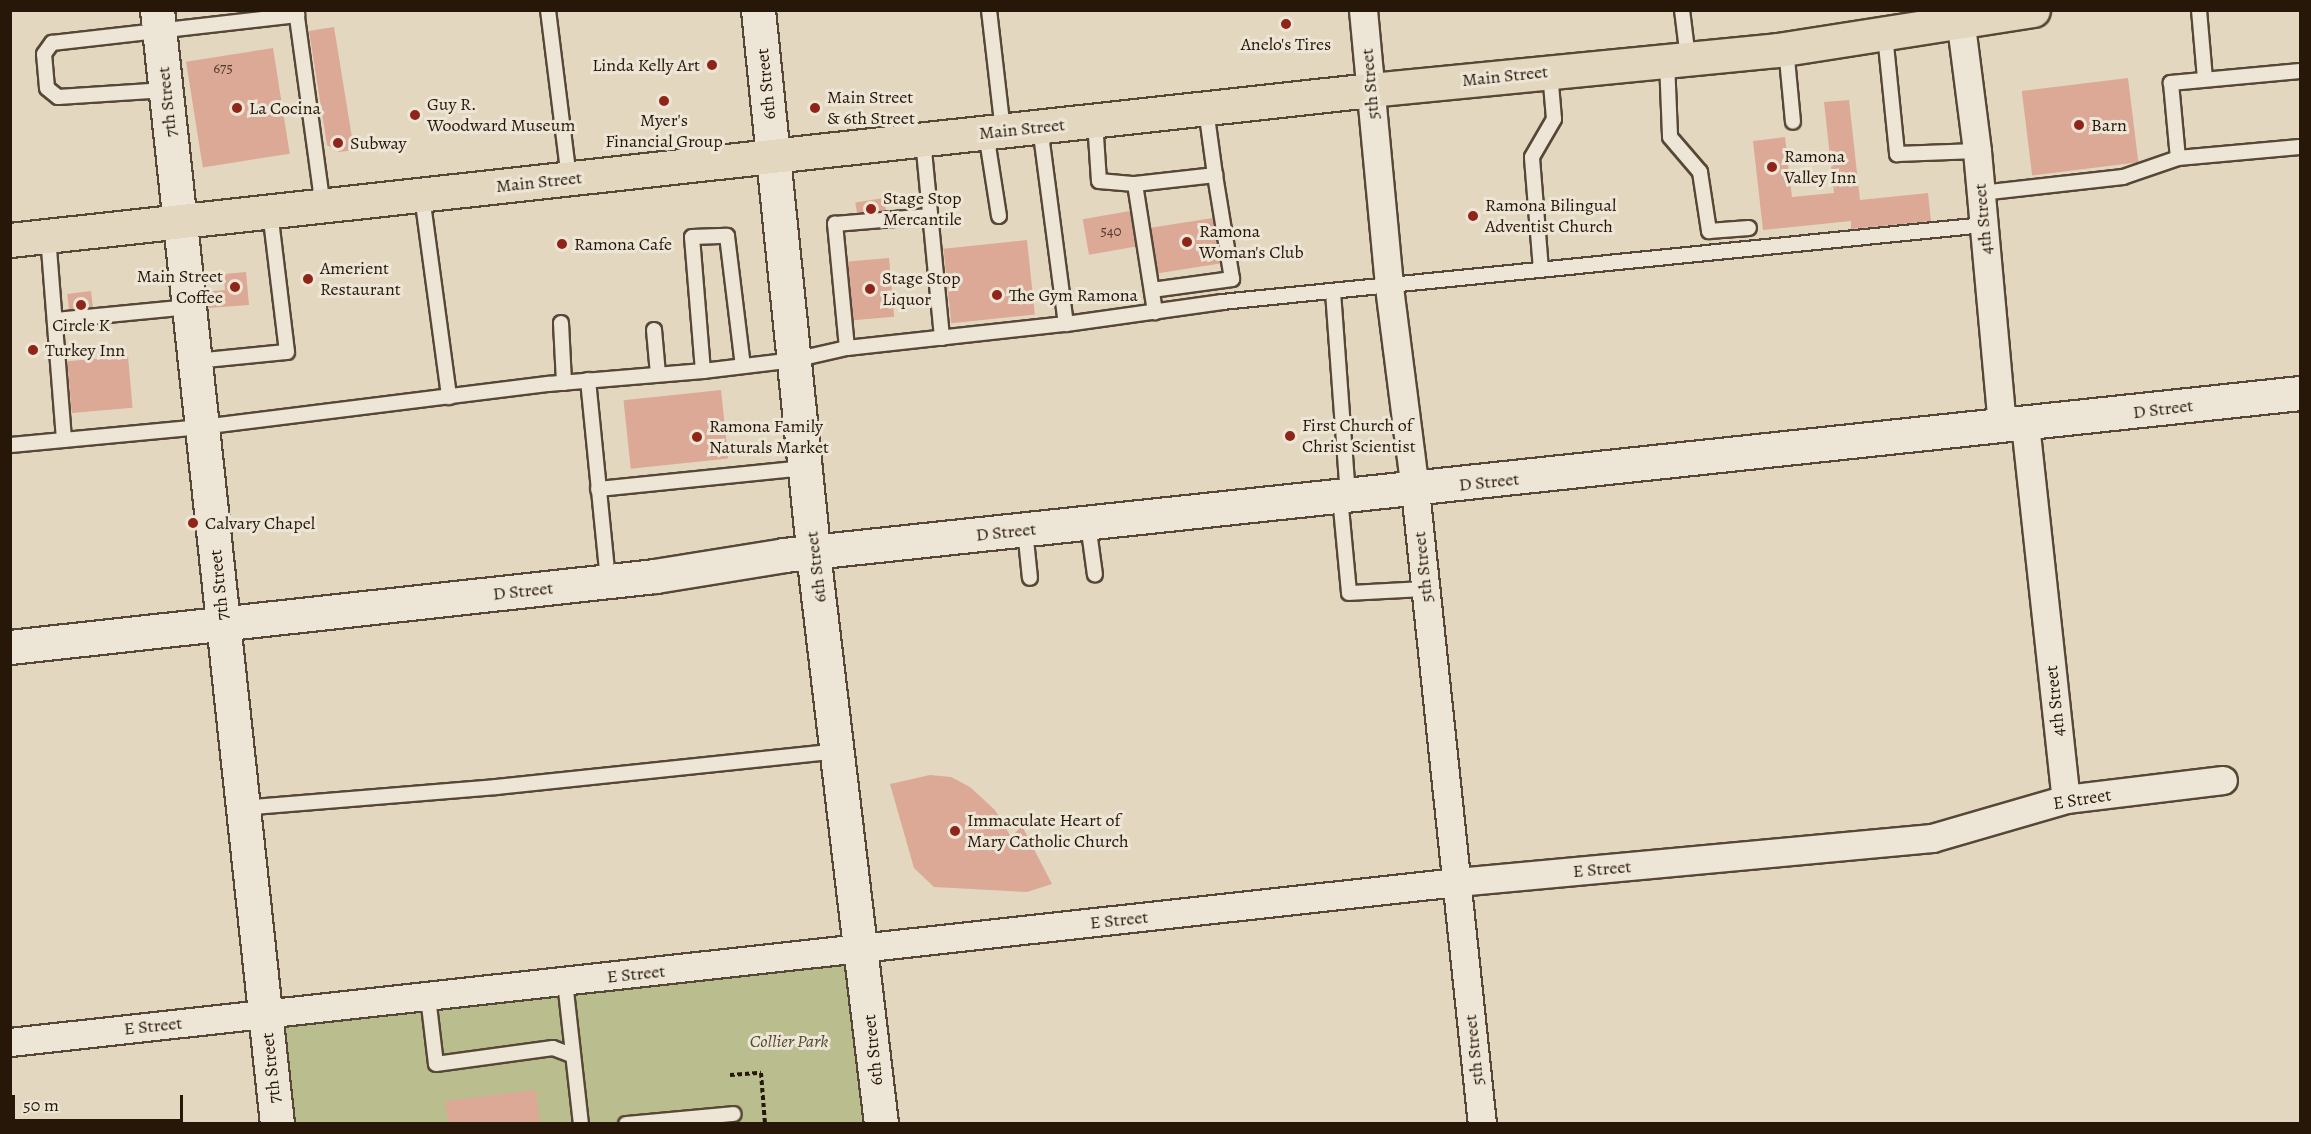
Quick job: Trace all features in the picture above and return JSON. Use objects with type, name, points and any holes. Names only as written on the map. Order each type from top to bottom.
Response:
[{"type":"main road","name":"Main Street","points":[[10,240],[1370,90],[1786,48],[1885,35],[1959,17],[2033,10]]},
{"type":"street","name":"6th Street","points":[[758,10],[814,552],[881,1124]]},
{"type":"street","name":"5th Street","points":[[1363,10],[1389,286],[1426,589],[1482,1124]]},
{"type":"street","name":"4th Street","points":[[1959,17],[1977,151],[1984,225],[2066,799]]},
{"type":"street","name":"7th Street","points":[[158,21],[277,1124]]},
{"type":"street","name":"D Street","points":[[10,647],[608,582],[814,552],[2014,426],[2301,393]]},
{"type":"street","name":"E Street","points":[[10,1042],[1457,882],[1932,838],[2066,799],[2223,780]]},
{"type":"lane","points":[[548,10],[569,179]]},
{"type":"lane","points":[[989,10],[999,216]]},
{"type":"lane","points":[[1682,10],[1670,137],[1700,172],[1709,231],[1749,228]]},
{"type":"lane","points":[[2199,10],[2205,79]]},
{"type":"lane","points":[[166,90],[58,97],[47,88],[44,54],[52,43],[158,21],[296,13],[323,206]]},
{"type":"lane","points":[[1885,35],[1897,154],[1977,151]]},
{"type":"lane","points":[[1786,48],[1793,122]]},
{"type":"lane","points":[[2178,158],[2171,82],[2301,71]]},
{"type":"lane","points":[[1541,270],[1532,157],[1554,118],[1550,72]]},
{"type":"lane","points":[[1152,290],[1232,279],[1206,109]]},
{"type":"lane","points":[[1095,121],[1099,181],[1135,184],[1215,175]]},
{"type":"lane","points":[[1040,127],[1066,324]]},
{"type":"lane","points":[[922,140],[942,338]]},
{"type":"lane","points":[[1981,194],[2123,177],[2178,158],[2301,147]]},
{"type":"lane","points":[[1135,184],[1155,312]]},
{"type":"lane","points":[[422,196],[449,397]]},
{"type":"lane","points":[[195,361],[287,352],[270,212]]},
{"type":"lane","points":[[847,348],[835,224],[930,216]]},
{"type":"lane","points":[[10,445],[202,427],[588,380],[703,371],[794,360],[847,348],[1333,292],[1984,225]]},
{"type":"lane","points":[[48,236],[64,439]]},
{"type":"lane","points":[[703,371],[692,237],[727,236],[743,366]]},
{"type":"lane","points":[[1333,292],[1349,593],[1426,589]]},
{"type":"lane","points":[[55,320],[190,307]]},
{"type":"lane","points":[[561,323],[564,383]]},
{"type":"lane","points":[[654,330],[658,374]]},
{"type":"lane","points":[[588,380],[608,582]]},
{"type":"lane","points":[[598,489],[805,468]]},
{"type":"lane","points":[[1088,524],[1095,575]]},
{"type":"lane","points":[[1025,530],[1030,578]]},
{"type":"lane","points":[[242,808],[496,787],[839,751]]},
{"type":"lane","points":[[565,982],[571,1056],[581,1124]]},
{"type":"lane","points":[[428,997],[436,1064],[553,1048],[571,1056]]},
{"type":"lane","points":[[626,1124],[734,1114]]},
{"type":"path","points":[[730,1076],[761,1073],[765,1124]]},
{"type":"green space","name":"Collier Park","points":[[861,950],[880,1123],[277,1123],[265,1016]]},
{"type":"building","points":[[334,27],[354,150],[339,152],[327,145],[309,31]]},
{"type":"building","name":"La Cocina","points":[[273,48],[290,154],[203,167],[186,62]]},
{"type":"building","name":"Barn","points":[[2128,78],[2138,162],[2032,175],[2022,91]]},
{"type":"building","name":"Ramona Valley Inn","points":[[1849,100],[1860,200],[1928,193],[1931,221],[1851,229],[1851,221],[1763,230],[1753,141],[1785,137],[1792,197],[1834,193],[1824,102]]},
{"type":"building","points":[[884,198],[886,211],[857,215],[855,203]]},
{"type":"building","points":[[1130,211],[1136,246],[1089,255],[1083,219]]},
{"type":"building","points":[[1213,218],[1220,263],[1158,273],[1151,228]]},
{"type":"building","points":[[1027,240],[1035,315],[951,323],[943,249]]},
{"type":"building","name":"Stage Stop Liquor","points":[[889,258],[894,317],[853,320],[848,262]]},
{"type":"building","points":[[246,272],[249,305],[208,308],[206,292],[225,290],[224,274]]},
{"type":"building","points":[[91,291],[93,307],[69,310],[67,294]]},
{"type":"building","points":[[128,356],[133,408],[72,413],[67,361]]},
{"type":"building","points":[[721,390],[728,459],[631,469],[624,400]]},
{"type":"building","name":"Immaculate Heart of Mary Catholic Church","points":[[930,775],[951,777],[970,787],[995,810],[1011,837],[1022,826],[1052,884],[1027,892],[934,887],[914,868],[890,784]]},
{"type":"building","points":[[536,1090],[540,1124],[448,1124],[445,1101]]},
{"type":"place","name":"Anelo's Tires","points":[[1286,24]]},
{"type":"place","name":"Linda Kelly Art","points":[[712,65]]},
{"type":"place","name":"Myer's Financial Group","points":[[664,101]]},
{"type":"place","name":"La Cocina","points":[[237,108]]},
{"type":"place","name":"Main Street & 6th Street","points":[[815,108]]},
{"type":"place","name":"Guy R. Woodward Museum","points":[[415,115]]},
{"type":"place","name":"Barn","points":[[2079,125]]},
{"type":"place","name":"Subway","points":[[338,143]]},
{"type":"place","name":"Ramona Valley Inn","points":[[1772,167]]},
{"type":"place","name":"Stage Stop Mercantile","points":[[871,209]]},
{"type":"place","name":"Ramona Bilingual Adventist Church","points":[[1473,216]]},
{"type":"place","name":"Ramona Woman's Club","points":[[1187,242]]},
{"type":"place","name":"Ramona Cafe","points":[[562,244]]},
{"type":"place","name":"Amerient Restaurant","points":[[308,279]]},
{"type":"place","name":"Main Street Coffee","points":[[235,287]]},
{"type":"place","name":"Stage Stop Liquor","points":[[870,289]]},
{"type":"place","name":"The Gym Ramona","points":[[997,295]]},
{"type":"place","name":"Circle K","points":[[81,305]]},
{"type":"place","name":"Turkey Inn","points":[[33,350]]},
{"type":"place","name":"First Church of Christ Scientist","points":[[1290,436]]},
{"type":"place","name":"Ramona Family Naturals Market","points":[[697,437]]},
{"type":"place","name":"Calvary Chapel","points":[[193,523]]},
{"type":"place","name":"Immaculate Heart of Mary Catholic Church","points":[[955,831]]}]
